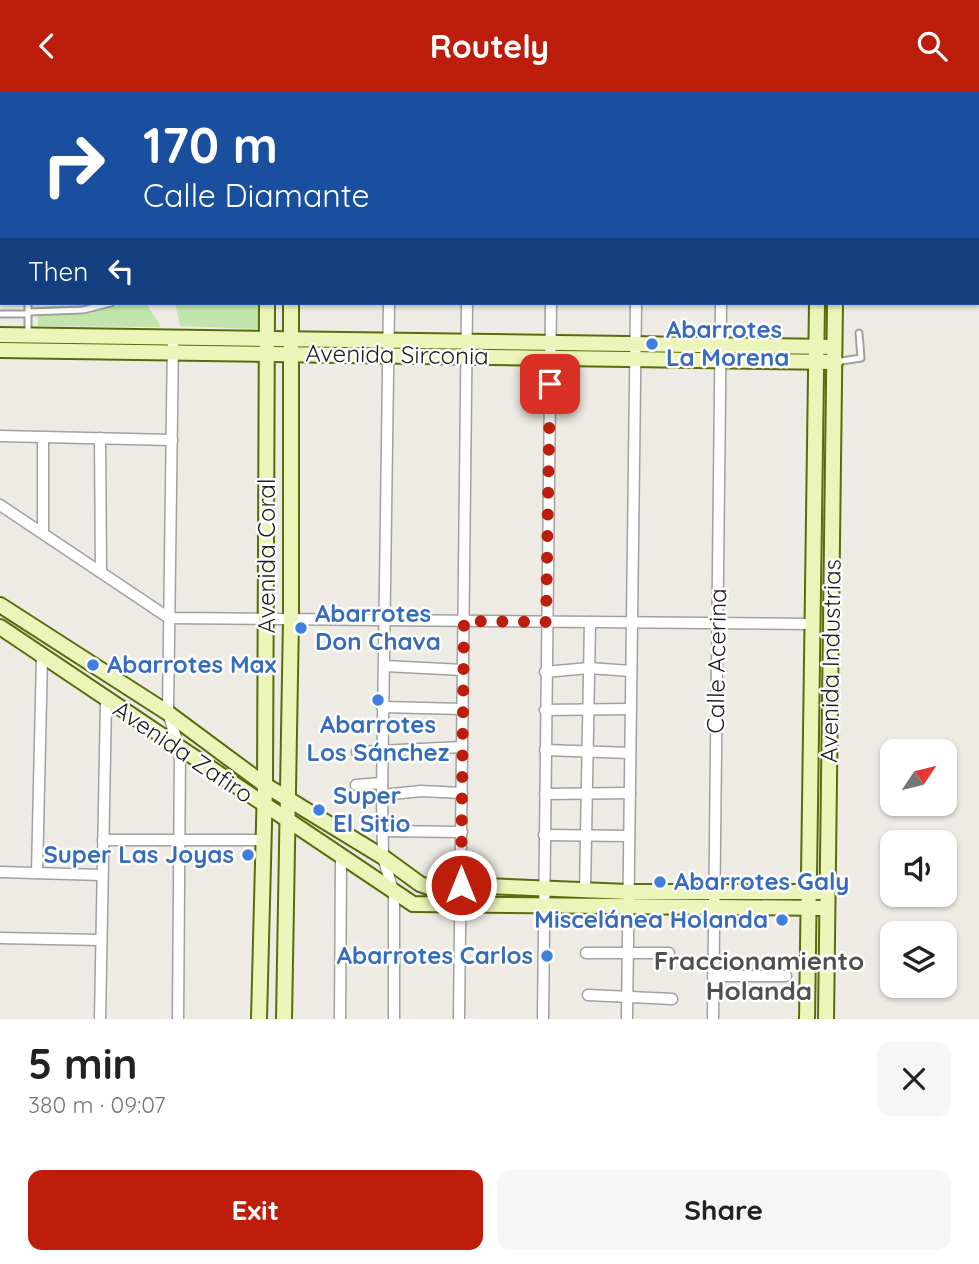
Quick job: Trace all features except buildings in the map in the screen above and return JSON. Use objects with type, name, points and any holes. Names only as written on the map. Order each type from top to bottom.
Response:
[{"type":"street","name":"Avenida Coral","points":[[259,1019],[267,619],[267,305]]},
{"type":"street","name":"Avenida Coral","points":[[284,1019],[290,619],[290,305]]},
{"type":"street","points":[[389,305],[382,831],[383,857],[394,894],[394,1019]]},
{"type":"street","points":[[460,1019],[467,305]]},
{"type":"street","points":[[543,1019],[551,305]]},
{"type":"street","points":[[627,1019],[636,305]]},
{"type":"street","name":"Calle Acerina","points":[[713,1019],[721,305]]},
{"type":"street","name":"Avenida Industrias","points":[[807,1019],[817,305]]},
{"type":"street","name":"Avenida Industrias","points":[[826,1019],[835,305]]},
{"type":"street","name":"Avenida Sirconia","points":[[0,335],[28,343]]},
{"type":"street","name":"Avenida Sirconia","points":[[173,345],[290,338],[387,348],[835,354]]},
{"type":"street","name":"Avenida Sirconia","points":[[0,350],[28,343],[173,345],[267,354],[387,348]]},
{"type":"street","points":[[173,345],[168,713],[180,750],[178,1019]]},
{"type":"street","points":[[0,436],[172,440]]},
{"type":"street","points":[[100,438],[101,572]]},
{"type":"street","points":[[43,439],[43,534]]},
{"type":"street","points":[[0,505],[169,618],[813,625]]},
{"type":"street","name":"Avenida Zafiro","points":[[0,605],[168,713],[265,785],[383,857],[420,884],[431,888],[461,885],[628,892],[827,892]]},
{"type":"street","points":[[585,890],[590,622]]},
{"type":"street","name":"Avenida Zafiro","points":[[0,627],[263,806],[286,818],[394,894],[413,904],[430,907],[461,904],[628,908],[827,908]]},
{"type":"street","points":[[37,873],[42,656]]},
{"type":"street","points":[[385,666],[463,670]]},
{"type":"street","points":[[545,672],[589,668],[631,671]]},
{"type":"street","points":[[100,1019],[106,700]]},
{"type":"street","points":[[382,707],[463,709]]},
{"type":"street","points":[[545,710],[631,709]]},
{"type":"street","points":[[357,753],[463,747]]},
{"type":"street","points":[[545,750],[630,753]]},
{"type":"street","points":[[356,785],[382,783]]},
{"type":"street","points":[[382,795],[421,791],[462,793]]},
{"type":"street","points":[[545,794],[630,793]]},
{"type":"street","points":[[382,831],[461,832]]},
{"type":"street","points":[[544,835],[629,836]]},
{"type":"street","points":[[103,839],[261,840]]},
{"type":"street","points":[[340,1019],[341,857]]},
{"type":"street","points":[[0,872],[102,874]]},
{"type":"street","points":[[0,938],[100,940]]},
{"type":"street","points":[[586,953],[669,953]]},
{"type":"street","points":[[713,976],[786,976]]},
{"type":"street","points":[[587,995],[673,999]]},
{"type":"lane","points":[[27,305],[28,343]]},
{"type":"lane","points":[[0,314],[83,310],[103,305]]},
{"type":"lane","points":[[835,354],[861,358],[859,333]]},
{"type":"green space","points":[[119,305],[147,305],[161,327],[38,326],[38,315],[68,315]]},
{"type":"green space","points":[[175,305],[260,305],[259,329],[180,326]]},
{"type":"place","name":"Abarrotes La Morena","points":[[652,344]]},
{"type":"place","name":"Abarrotes Don Chava","points":[[301,628]]},
{"type":"place","name":"Abarrotes Max","points":[[93,665]]},
{"type":"place","name":"Abarrotes Los Sánchez","points":[[378,700]]},
{"type":"place","name":"Super El Sitio","points":[[319,810]]},
{"type":"place","name":"Super Las Joyas","points":[[248,855]]},
{"type":"place","name":"Abarrotes Galy","points":[[660,882]]},
{"type":"place","name":"Miscelánea Holanda","points":[[782,920]]},
{"type":"place","name":"Abarrotes Carlos","points":[[547,956]]},
{"type":"district","name":"Fraccionamiento Holanda","points":[[759,976]]},
{"type":"route","points":[[461,885],[464,621],[546,622],[550,384]]}]
